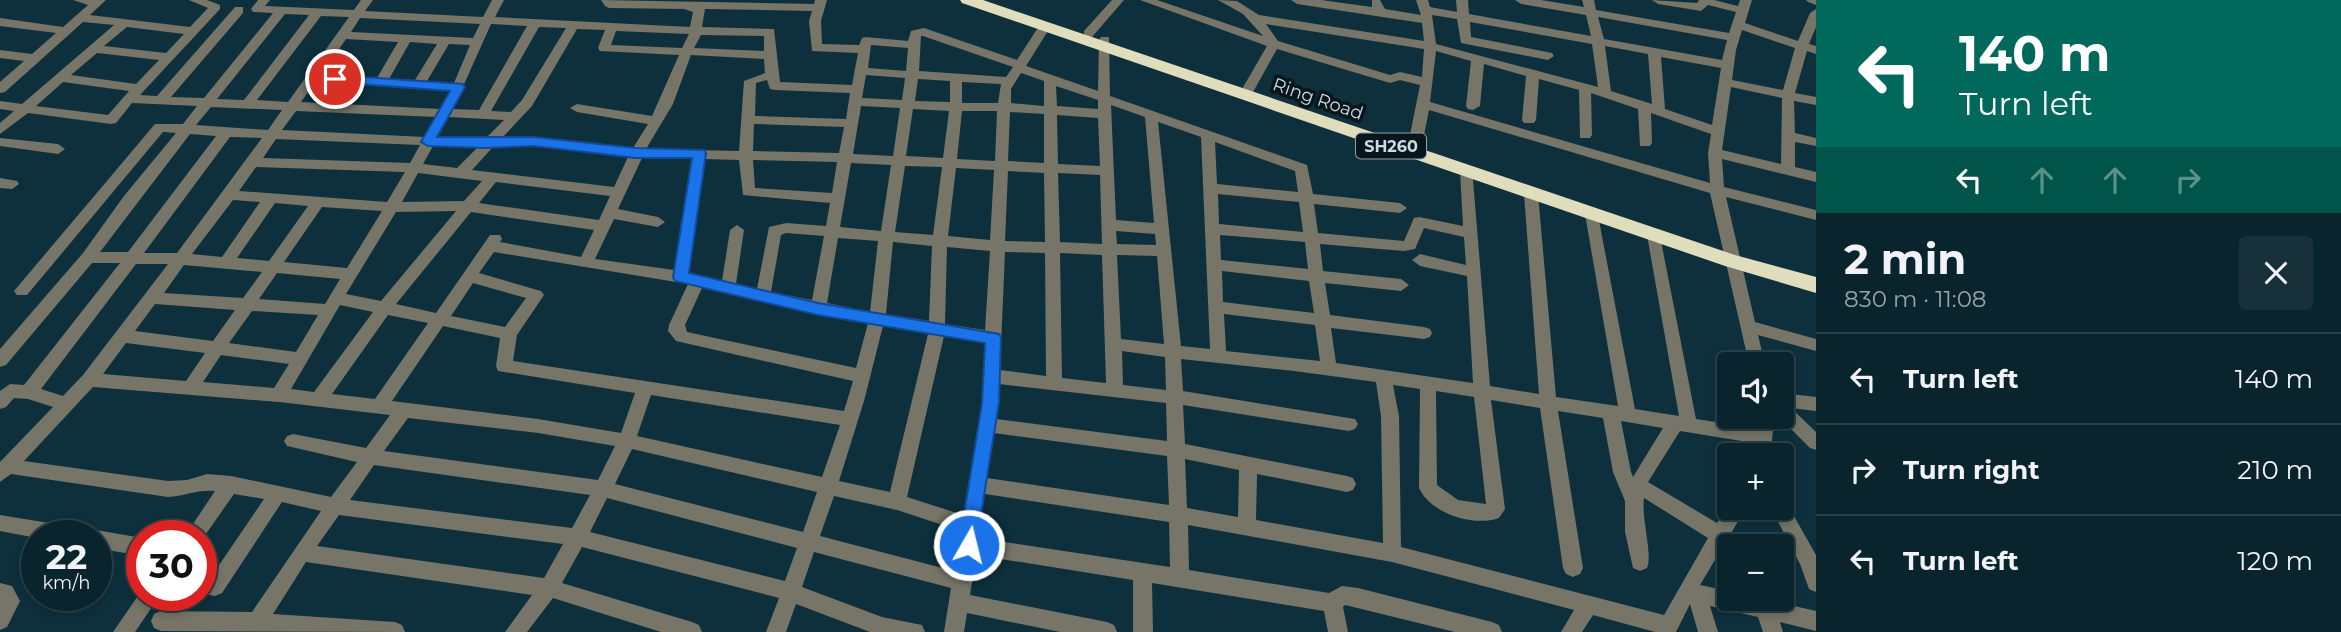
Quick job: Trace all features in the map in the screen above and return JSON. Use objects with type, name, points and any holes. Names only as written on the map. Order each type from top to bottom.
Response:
[{"type":"highway","name":"Ring Road","points":[[968,0],[1045,26],[1099,40],[1415,145],[1816,285]]},
{"type":"highway","name":"Ring Road","points":[[989,0],[1531,194],[1654,235],[1816,275]]},
{"type":"street","points":[[79,0],[99,1]]},
{"type":"street","points":[[195,0],[219,3],[239,10],[260,5],[282,10],[318,12],[362,7],[486,20],[770,32]]},
{"type":"street","points":[[279,396],[428,142],[458,87],[486,20],[498,0]]},
{"type":"street","points":[[607,0],[609,4],[685,2],[778,7],[820,4],[815,21],[816,48],[864,49]]},
{"type":"street","points":[[1115,390],[1105,114],[1099,40],[1118,0]]},
{"type":"street","points":[[1146,0],[1274,44],[1390,79],[1400,76],[1427,82]]},
{"type":"street","points":[[1224,0],[1244,3],[1259,19],[1274,44]]},
{"type":"street","points":[[1297,0],[1425,10],[1727,65]]},
{"type":"street","points":[[1462,0],[1465,40],[1548,57]]},
{"type":"street","points":[[1521,0],[1740,18]]},
{"type":"street","points":[[1658,0],[1701,7],[1704,1],[1816,50]]},
{"type":"street","points":[[0,89],[99,1]]},
{"type":"street","points":[[586,262],[636,153],[666,104],[687,49],[697,31],[695,24],[700,10],[685,2]]},
{"type":"street","points":[[0,105],[111,120],[166,57],[219,3]]},
{"type":"street","points":[[1589,6],[1598,41],[1605,93]]},
{"type":"street","points":[[4,470],[89,380],[229,195],[362,7]]},
{"type":"street","points":[[778,7],[770,32],[771,75],[775,86],[908,104],[1105,114]]},
{"type":"street","points":[[160,101],[239,10]]},
{"type":"street","points":[[0,360],[88,257],[206,103],[282,10]]},
{"type":"street","points":[[1415,145],[1427,82],[1430,46],[1425,10]]},
{"type":"street","points":[[247,105],[318,12]]},
{"type":"street","points":[[82,18],[193,31]]},
{"type":"street","points":[[1740,18],[1727,65],[1715,153],[1717,191],[1754,352]]},
{"type":"street","points":[[1259,19],[1430,46],[1605,93],[1717,131]]},
{"type":"street","points":[[1788,170],[1788,96],[1802,46],[1814,21]]},
{"type":"street","points":[[0,22],[67,31]]},
{"type":"street","points":[[0,130],[125,22]]},
{"type":"street","points":[[483,114],[536,23]]},
{"type":"street","points":[[460,174],[527,103],[574,24]]},
{"type":"street","points":[[612,26],[604,48],[687,49],[771,55]]},
{"type":"street","points":[[954,632],[987,425],[1005,89],[1045,26]]},
{"type":"street","points":[[1546,31],[1550,78]]},
{"type":"street","points":[[776,632],[828,487],[877,319],[912,75],[915,34],[924,32],[1017,71],[1104,97],[1302,168],[1329,369]]},
{"type":"street","points":[[343,36],[477,42]]},
{"type":"street","points":[[381,82],[406,39]]},
{"type":"street","points":[[419,85],[445,41]]},
{"type":"street","points":[[818,309],[866,41],[915,45]]},
{"type":"street","points":[[1248,89],[1274,44]]},
{"type":"street","points":[[95,49],[166,57]]},
{"type":"street","points":[[1654,50],[1659,111]]},
{"type":"street","points":[[0,54],[36,58]]},
{"type":"street","points":[[1473,106],[1478,58]]},
{"type":"street","points":[[861,71],[956,78],[1017,71]]},
{"type":"street","points":[[1529,120],[1533,73]]},
{"type":"street","points":[[771,75],[750,81],[746,154],[748,192],[838,198]]},
{"type":"street","points":[[62,78],[139,88]]},
{"type":"street","points":[[312,78],[458,87]]},
{"type":"street","points":[[897,502],[937,330],[940,240],[956,107],[956,78]]},
{"type":"street","points":[[1051,79],[1054,381]]},
{"type":"street","points":[[1724,82],[1816,101]]},
{"type":"street","points":[[1585,88],[1585,135]]},
{"type":"street","points":[[129,99],[513,116]]},
{"type":"street","points":[[1423,104],[1571,150],[1717,191],[1816,215]]},
{"type":"street","points":[[1644,106],[1645,143]]},
{"type":"street","points":[[577,108],[656,121]]},
{"type":"street","points":[[1151,114],[1177,398],[1180,578]]},
{"type":"street","points":[[748,120],[851,123]]},
{"type":"street","points":[[22,291],[160,127],[428,142],[486,144],[534,141],[636,153],[900,160],[1107,172]]},
{"type":"street","points":[[28,392],[226,132]]},
{"type":"street","points":[[1208,135],[1216,265],[1218,356]]},
{"type":"street","points":[[1789,136],[1816,142]]},
{"type":"street","points":[[0,142],[58,149]]},
{"type":"street","points":[[681,277],[699,153]]},
{"type":"street","points":[[1715,153],[1816,177]]},
{"type":"street","points":[[253,162],[413,168],[619,192]]},
{"type":"street","points":[[1428,383],[1428,488],[1434,498],[1445,504],[1487,513],[1496,509],[1482,392],[1467,171]]},
{"type":"street","points":[[318,400],[384,308],[492,178]]},
{"type":"street","points":[[1211,188],[1400,208]]},
{"type":"street","points":[[1531,194],[1548,404],[1573,568]]},
{"type":"street","points":[[229,195],[392,207],[467,206],[658,222]]},
{"type":"street","points":[[226,263],[271,198]]},
{"type":"street","points":[[190,388],[318,202]]},
{"type":"street","points":[[1592,214],[1619,415],[1622,472],[1636,493],[1718,534]]},
{"type":"street","points":[[1214,229],[1404,246],[1410,245],[1416,225],[1424,222],[1471,233]]},
{"type":"street","points":[[1109,225],[1162,229]]},
{"type":"street","points":[[763,296],[774,231],[786,228],[998,246],[1164,251]]},
{"type":"street","points":[[728,289],[737,230]]},
{"type":"street","points":[[1640,562],[1633,521],[1636,493],[1682,424],[1654,235]]},
{"type":"street","points":[[379,407],[493,242],[586,262],[681,277],[818,309],[993,338]]},
{"type":"street","points":[[88,257],[181,259],[351,274]]},
{"type":"street","points":[[1420,260],[1474,272]]},
{"type":"street","points":[[1216,265],[1401,285]]},
{"type":"street","points":[[469,276],[536,295],[509,334],[504,366],[849,419]]},
{"type":"street","points":[[697,282],[677,325],[676,331],[682,337],[861,376]]},
{"type":"street","points":[[152,298],[247,306],[332,304],[384,308],[509,334]]},
{"type":"street","points":[[1217,307],[1424,332]]},
{"type":"street","points":[[1748,326],[1816,345]]},
{"type":"street","points":[[123,336],[300,359]]},
{"type":"street","points":[[1114,344],[1428,383],[1682,424],[1751,443]]},
{"type":"street","points":[[991,376],[1054,381],[1349,424]]},
{"type":"street","points":[[1382,377],[1390,416],[1392,553]]},
{"type":"street","points":[[89,380],[318,400],[538,426],[627,441],[897,502],[970,536],[1142,572],[1332,603],[1342,595],[1358,597],[1492,632]]},
{"type":"street","points":[[515,632],[549,588],[603,489],[627,441],[645,388]]},
{"type":"street","points":[[0,402],[10,391],[28,392],[67,404]]},
{"type":"street","points":[[1794,401],[1816,404]]},
{"type":"street","points":[[257,622],[301,553],[404,410]]},
{"type":"street","points":[[1794,422],[1816,443]]},
{"type":"street","points":[[987,425],[1176,450],[1347,484]]},
{"type":"street","points":[[293,440],[371,457],[603,489],[809,541],[961,592],[1021,623],[1107,632]]},
{"type":"street","points":[[1247,527],[1248,464]]},
{"type":"street","points":[[4,470],[167,489],[187,488],[207,482],[231,484],[335,506],[577,537],[790,592],[882,627],[915,632]]},
{"type":"street","points":[[205,520],[231,484]]},
{"type":"street","points":[[978,485],[1178,515],[1392,553],[1667,629],[1692,592],[1717,541]]},
{"type":"street","points":[[217,584],[278,493]]},
{"type":"street","points":[[1787,520],[1809,561],[1816,583]]},
{"type":"street","points":[[0,523],[21,527]]},
{"type":"street","points":[[301,553],[549,588],[692,632]]},
{"type":"street","points":[[1142,572],[1143,632]]},
{"type":"street","points":[[0,592],[5,593],[10,601],[0,620]]},
{"type":"street","points":[[1692,592],[1717,598]]},
{"type":"street","points":[[1692,592],[1709,632]]},
{"type":"street","points":[[1332,603],[1338,632]]},
{"type":"street","points":[[1571,632],[1588,606]]},
{"type":"street","points":[[124,632],[139,611]]},
{"type":"street","points":[[1766,611],[1773,632]]},
{"type":"street","points":[[1771,611],[1816,621]]},
{"type":"street","points":[[162,621],[257,622],[278,628],[395,632]]},
{"type":"route","points":[[335,79],[458,87],[428,142],[486,144],[534,141],[636,153],[699,153],[681,277],[818,309],[993,338],[990,403],[969,545]]}]
